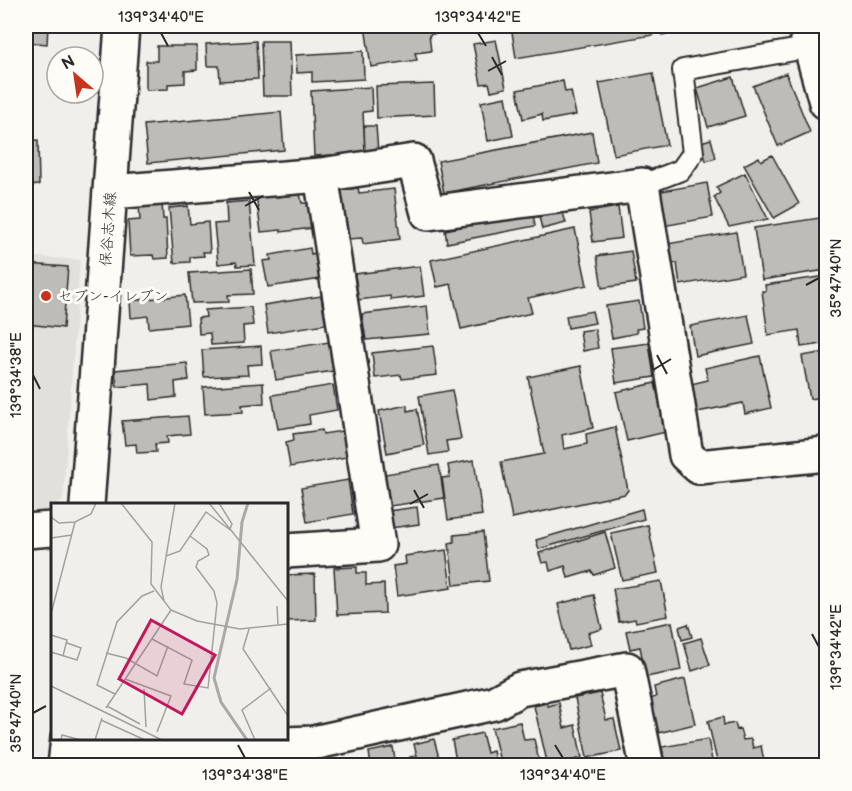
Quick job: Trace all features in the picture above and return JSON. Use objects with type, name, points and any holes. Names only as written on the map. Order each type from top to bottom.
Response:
[{"type":"street","name":"保谷志木線","points":[[87,503],[122,26]]},
{"type":"street","points":[[808,36],[826,102]]},
{"type":"street","points":[[111,192],[321,175],[414,161],[428,213],[642,185],[686,455],[699,467],[826,454]]},
{"type":"street","points":[[288,551],[378,545],[321,175]]},
{"type":"street","points":[[26,531],[51,529]]},
{"type":"street","points":[[66,752],[323,754],[494,703],[520,689],[627,669],[647,765]]},
{"type":"lane","points":[[642,185],[681,170],[693,153],[683,70],[808,36]]},
{"type":"shaded area","points":[[26,256],[80,260],[63,500],[58,503],[51,503],[51,509],[46,512],[26,512]]},
{"type":"building","points":[[26,26],[48,26],[47,44],[26,42]]},
{"type":"building","points":[[365,26],[436,26],[437,33],[429,35],[431,51],[415,53],[417,60],[371,67]]},
{"type":"building","points":[[445,26],[494,26],[495,30],[475,34],[473,27],[446,33]]},
{"type":"building","points":[[511,26],[652,26],[653,35],[516,58]]},
{"type":"building","points":[[660,26],[710,26],[662,35]]},
{"type":"building","points":[[496,40],[506,88],[491,91],[489,83],[481,84],[473,44]]},
{"type":"building","points":[[256,41],[258,79],[220,81],[219,66],[207,66],[206,44]]},
{"type":"building","points":[[261,41],[290,41],[292,96],[263,96]]},
{"type":"building","points":[[157,46],[197,46],[197,70],[185,71],[185,83],[168,84],[168,89],[146,90],[146,61],[157,61]]},
{"type":"building","points":[[363,51],[364,79],[312,82],[312,72],[297,73],[296,55]]},
{"type":"building","points":[[653,73],[667,145],[614,155],[599,83]]},
{"type":"building","points":[[786,73],[810,132],[778,146],[753,86]]},
{"type":"building","points":[[733,77],[745,116],[708,127],[697,88]]},
{"type":"building","points":[[563,81],[565,92],[571,91],[576,115],[543,121],[542,114],[523,119],[517,90]]},
{"type":"building","points":[[434,84],[435,115],[377,118],[376,86]]},
{"type":"building","points":[[371,87],[372,111],[363,112],[365,153],[314,156],[311,91]]},
{"type":"building","points":[[506,97],[513,136],[488,141],[481,102]]},
{"type":"building","points":[[281,112],[284,150],[148,163],[144,125]]},
{"type":"building","points":[[364,126],[376,126],[378,152],[365,153]]},
{"type":"building","points":[[592,132],[597,163],[444,193],[438,161]]},
{"type":"building","points":[[711,139],[716,158],[706,161],[701,142]]},
{"type":"building","points":[[38,140],[39,185],[26,186],[26,141]]},
{"type":"building","points":[[772,155],[799,204],[774,218],[744,165],[759,157],[761,161]]},
{"type":"building","points":[[745,173],[768,219],[729,227],[714,197],[720,193],[716,187]]},
{"type":"building","points":[[707,183],[713,217],[663,226],[656,192]]},
{"type":"building","points":[[358,188],[359,193],[394,189],[400,239],[363,244],[362,238],[347,239],[341,190]]},
{"type":"building","points":[[276,192],[277,197],[300,194],[302,203],[308,203],[312,228],[261,232],[256,195]]},
{"type":"building","points":[[249,201],[255,265],[237,266],[236,262],[218,264],[214,224],[227,223],[226,203]]},
{"type":"building","points":[[162,203],[163,219],[166,219],[168,258],[154,259],[153,255],[130,256],[128,221],[140,220],[139,204]]},
{"type":"building","points":[[188,206],[190,224],[208,222],[210,252],[203,252],[204,256],[190,257],[190,262],[174,263],[169,208]]},
{"type":"building","points":[[561,206],[566,223],[542,229],[538,212]]},
{"type":"building","points":[[618,207],[622,238],[593,242],[589,212]]},
{"type":"building","points":[[533,213],[535,226],[447,243],[445,230]]},
{"type":"building","points":[[826,217],[826,270],[762,280],[754,228]]},
{"type":"building","points":[[575,229],[587,285],[528,298],[532,313],[461,329],[451,284],[437,287],[431,260]]},
{"type":"building","points":[[736,232],[743,274],[680,285],[677,263],[670,264],[667,244]]},
{"type":"building","points":[[310,248],[311,254],[316,253],[321,279],[268,287],[263,261],[271,260],[270,255]]},
{"type":"building","points":[[631,251],[636,283],[602,288],[597,256]]},
{"type":"building","name":"セブン-イレブン","points":[[26,264],[68,267],[63,328],[26,324]]},
{"type":"building","points":[[420,266],[424,296],[391,300],[390,296],[358,300],[355,274]]},
{"type":"building","points":[[251,269],[253,294],[228,295],[229,302],[192,303],[189,273]]},
{"type":"building","points":[[826,276],[826,340],[822,341],[822,344],[801,347],[799,330],[768,335],[762,291],[766,291],[765,285]]},
{"type":"building","points":[[185,295],[188,324],[149,328],[148,316],[131,318],[130,301]]},
{"type":"building","points":[[321,296],[326,324],[268,333],[264,305]]},
{"type":"building","points":[[639,301],[643,328],[636,329],[637,333],[612,338],[606,306]]},
{"type":"building","points":[[427,306],[430,334],[366,340],[362,314]]},
{"type":"building","points":[[251,307],[253,325],[243,326],[244,343],[211,345],[210,333],[199,334],[198,318],[206,317],[205,310]]},
{"type":"building","points":[[592,311],[595,323],[568,328],[566,316]]},
{"type":"building","points":[[748,315],[754,344],[695,356],[690,326]]},
{"type":"building","points":[[595,329],[598,348],[583,351],[580,331]]},
{"type":"building","points":[[329,342],[333,371],[276,380],[271,351]]},
{"type":"building","points":[[649,343],[654,377],[616,383],[611,348]]},
{"type":"building","points":[[261,346],[262,364],[247,365],[248,375],[204,377],[202,350]]},
{"type":"building","points":[[433,346],[437,375],[402,379],[401,375],[375,378],[372,353]]},
{"type":"building","points":[[826,352],[826,396],[810,399],[802,356]]},
{"type":"building","points":[[760,356],[771,408],[745,414],[743,403],[697,412],[691,384],[708,380],[705,368]]},
{"type":"building","points":[[187,363],[189,380],[175,382],[176,397],[151,400],[150,384],[117,387],[115,370]]},
{"type":"building","points":[[581,366],[593,428],[562,435],[564,449],[587,444],[586,434],[615,427],[628,490],[625,494],[512,518],[501,462],[544,454],[528,377]]},
{"type":"building","points":[[263,383],[264,403],[242,405],[243,412],[205,414],[203,387]]},
{"type":"building","points":[[655,383],[666,432],[627,441],[616,392]]},
{"type":"building","points":[[333,385],[337,410],[309,415],[310,424],[278,429],[272,395]]},
{"type":"building","points":[[452,390],[461,439],[446,441],[448,452],[429,455],[419,396]]},
{"type":"building","points":[[407,405],[407,411],[417,409],[424,445],[387,453],[379,411]]},
{"type":"building","points":[[188,416],[190,434],[167,436],[168,443],[155,444],[156,452],[137,453],[136,444],[125,445],[122,421]]},
{"type":"building","points":[[322,430],[323,434],[342,431],[347,457],[290,467],[286,442],[294,440],[293,434]]},
{"type":"building","points":[[474,460],[482,515],[448,520],[442,478],[450,477],[448,465]]},
{"type":"building","points":[[439,465],[444,498],[390,506],[385,474]]},
{"type":"building","points":[[348,480],[353,514],[307,522],[301,488]]},
{"type":"building","points":[[417,507],[419,524],[391,528],[388,511]]},
{"type":"building","points":[[642,509],[644,519],[539,549],[536,540]]},
{"type":"building","points":[[648,525],[658,573],[622,580],[611,533]]},
{"type":"building","points":[[483,532],[489,581],[454,585],[449,543],[454,542],[454,535]]},
{"type":"building","points":[[605,532],[615,568],[594,575],[592,571],[568,578],[565,566],[550,571],[548,562],[542,563],[539,553]]},
{"type":"building","points":[[446,550],[451,588],[397,596],[393,566],[406,564],[405,556]]},
{"type":"building","points":[[357,567],[357,573],[366,573],[366,585],[384,584],[385,613],[337,615],[334,568]]},
{"type":"building","points":[[26,572],[29,663],[26,663]]},
{"type":"building","points":[[315,574],[316,620],[288,621],[288,575]]},
{"type":"building","points":[[661,581],[668,616],[636,622],[635,619],[619,622],[613,589]]},
{"type":"building","points":[[594,595],[602,629],[588,633],[591,645],[569,650],[558,604]]},
{"type":"building","points":[[826,602],[826,631],[823,630]]},
{"type":"building","points":[[672,622],[681,670],[646,677],[640,647],[630,649],[626,631]]},
{"type":"building","points":[[688,624],[692,637],[682,640],[679,627]]},
{"type":"building","points":[[701,638],[710,665],[692,671],[684,643]]},
{"type":"building","points":[[821,653],[826,653],[826,676],[819,675]]},
{"type":"building","points":[[26,670],[30,670],[30,714],[26,714]]},
{"type":"building","points":[[685,679],[695,724],[658,733],[650,699],[656,697],[654,687]]},
{"type":"building","points":[[600,693],[606,720],[614,719],[621,751],[587,758],[575,698]]},
{"type":"building","points":[[547,703],[548,706],[559,703],[564,728],[575,725],[582,758],[548,766],[534,706]]},
{"type":"building","points":[[723,717],[724,725],[735,723],[737,730],[740,729],[743,740],[751,739],[753,748],[761,746],[765,766],[718,766],[708,721]]},
{"type":"building","points":[[520,722],[524,740],[534,739],[540,766],[501,766],[492,728]]},
{"type":"building","points":[[482,733],[487,753],[493,751],[496,766],[457,766],[452,740]]},
{"type":"building","points":[[434,739],[440,762],[447,760],[449,766],[412,766],[410,757],[417,756],[414,744]]},
{"type":"building","points":[[708,739],[713,766],[665,766],[662,747]]},
{"type":"building","points":[[393,747],[396,766],[371,766],[369,752]]},
{"type":"building","points":[[619,761],[620,766],[601,766]]},
{"type":"building","points":[[223,762],[253,766],[223,766]]},
{"type":"place","name":"セブン-イレブン","points":[[46,296]]}]
